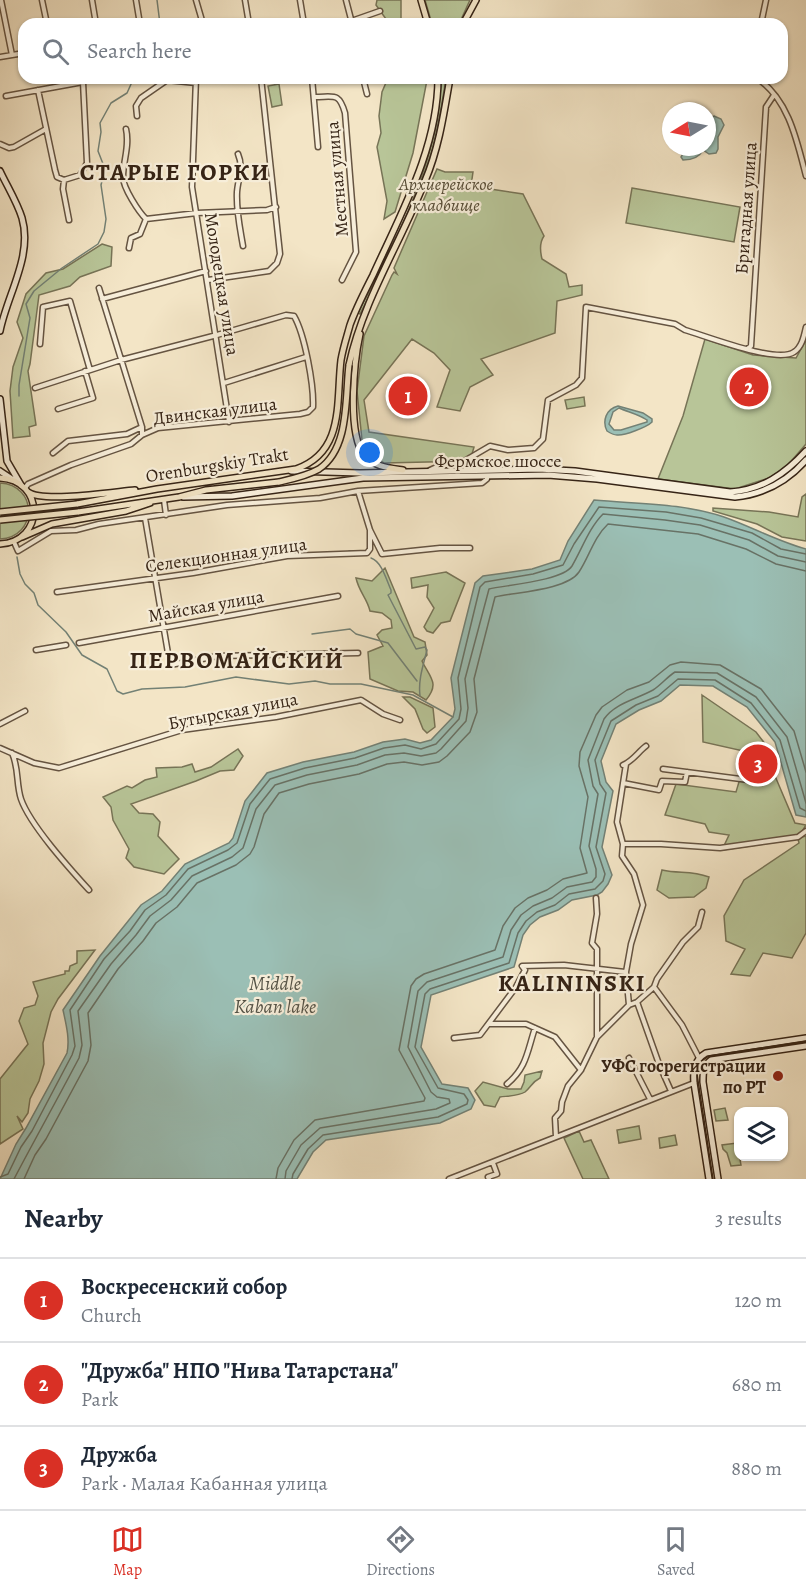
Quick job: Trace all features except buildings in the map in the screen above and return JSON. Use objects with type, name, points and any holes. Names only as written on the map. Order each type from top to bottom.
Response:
[{"type":"main road","points":[[421,0],[426,18]]},
{"type":"main road","points":[[467,18],[476,0]]},
{"type":"main road","name":"Orenburgskiy Trakt","points":[[0,512],[77,504],[157,489],[296,469],[309,464],[323,451],[331,438],[337,414],[341,358],[351,322],[416,181],[432,129],[437,84]]},
{"type":"main road","name":"Orenburgskiy Trakt","points":[[0,520],[78,512],[164,500],[206,490],[279,482],[301,477],[319,469],[338,445],[354,343],[365,312],[426,181],[441,129],[449,84]]},
{"type":"main road","points":[[0,171],[21,217],[24,246],[0,331]]},
{"type":"main road","name":"Orenburgskiy Trakt","points":[[365,312],[356,360],[354,386],[358,444],[369,460],[382,468],[403,470]]},
{"type":"main road","points":[[0,399],[7,461],[34,506],[34,516],[22,537]]},
{"type":"main road","points":[[0,429],[1,408]]},
{"type":"main road","name":"Фермское шоссе","points":[[281,471],[538,469],[574,471],[730,492],[747,490],[768,483],[792,466],[806,451]]},
{"type":"main road","name":"Фермское шоссе","points":[[179,497],[232,496],[355,478],[548,475],[735,497],[747,496],[768,489],[788,477],[806,460]]},
{"type":"main road","points":[[0,471],[34,496],[50,498],[157,489]]},
{"type":"main road","points":[[0,478],[15,481]]},
{"type":"main road","points":[[0,551],[12,542],[52,524],[126,511],[156,501]]},
{"type":"main road","points":[[0,544],[12,542]]},
{"type":"main road","points":[[709,1179],[694,1083],[694,1068],[699,1058],[706,1053],[806,1038]]},
{"type":"main road","points":[[718,1179],[703,1082],[703,1071],[706,1064],[711,1060],[806,1046]]},
{"type":"street","points":[[1,0],[12,55]]},
{"type":"street","points":[[42,0],[46,18]]},
{"type":"street","points":[[92,0],[95,18]]},
{"type":"street","points":[[136,0],[139,18]]},
{"type":"street","points":[[196,0],[200,18]]},
{"type":"street","points":[[245,0],[248,18]]},
{"type":"street","points":[[300,0],[303,18]]},
{"type":"street","points":[[346,0],[351,18]]},
{"type":"street","points":[[762,18],[766,0]]},
{"type":"street","points":[[364,18],[380,11]]},
{"type":"street","points":[[0,57],[18,54]]},
{"type":"street","points":[[6,96],[71,84]]},
{"type":"street","points":[[38,90],[57,177],[64,180],[80,175],[87,163],[83,84]]},
{"type":"street","points":[[137,116],[136,106],[141,98],[161,84]]},
{"type":"street","name":"Молодецкая улица","points":[[196,84],[192,187],[229,422]]},
{"type":"street","points":[[208,280],[269,271],[277,263],[280,254],[262,84]]},
{"type":"street","points":[[313,84],[318,147]]},
{"type":"street","points":[[364,84],[366,94]]},
{"type":"street","points":[[766,84],[786,112],[793,127],[806,176]]},
{"type":"street","name":"Бригадная улица","points":[[747,349],[751,346],[765,107],[774,95]]},
{"type":"street","name":"Местная улица","points":[[315,96],[337,96],[341,100],[345,113],[356,252],[342,280]]},
{"type":"street","points":[[0,144],[9,148],[14,147],[46,129]]},
{"type":"street","points":[[126,129],[128,138],[123,180],[140,213],[147,219],[197,213],[267,210],[276,207]]},
{"type":"street","points":[[238,154],[241,161],[241,176],[237,190],[237,212],[243,246]]},
{"type":"street","points":[[64,180],[63,189],[69,220]]},
{"type":"street","points":[[129,248],[131,238],[140,234],[147,219]]},
{"type":"street","points":[[102,299],[206,271]]},
{"type":"street","points":[[99,288],[142,427],[142,435]]},
{"type":"street","points":[[40,344],[43,307],[70,301],[93,398],[58,409]]},
{"type":"street","points":[[429,470],[461,463],[490,446],[508,450],[534,448],[543,439],[548,400],[576,385],[582,378],[586,307],[659,320],[761,353],[790,354],[797,351],[806,327]]},
{"type":"street","points":[[35,388],[121,360],[216,335],[279,315],[294,316],[300,329],[306,357],[224,383]]},
{"type":"street","name":"Двинская улица","points":[[25,488],[28,484],[71,465],[131,444],[142,435],[158,428],[300,414],[312,410],[313,393],[306,357]]},
{"type":"street","name":"Двинская улица","points":[[53,453],[68,441],[127,434],[142,427]]},
{"type":"street","points":[[12,542],[18,551],[51,531],[76,530],[99,524],[227,505],[320,498],[358,491],[482,483],[487,479],[487,475]]},
{"type":"street","points":[[358,491],[370,530],[382,554],[440,548],[470,548]]},
{"type":"street","points":[[164,500],[166,515]]},
{"type":"street","points":[[145,518],[170,665],[218,656],[358,653]]},
{"type":"street","name":"Селекционная улица","points":[[57,592],[287,556],[367,553],[370,549],[370,530]]},
{"type":"street","name":"Майская улица","points":[[79,643],[338,596]]},
{"type":"street","points":[[36,650],[66,645]]},
{"type":"street","name":"Бутырская улица","points":[[0,748],[34,763],[59,768],[182,730],[276,717],[361,700],[383,714],[400,720]]},
{"type":"street","points":[[0,724],[25,711]]},
{"type":"street","points":[[629,1005],[626,972],[630,944],[643,905],[634,874],[622,856],[623,844],[617,822],[625,764],[646,746]]},
{"type":"street","points":[[12,753],[16,762],[21,799],[30,816],[64,862],[89,890]]},
{"type":"street","points":[[663,769],[701,772],[764,782]]},
{"type":"street","points":[[623,783],[660,790],[662,781],[685,782],[687,772]]},
{"type":"street","points":[[623,844],[720,848],[798,837],[806,831]]},
{"type":"street","points":[[596,898],[597,914],[592,943],[597,948],[597,1037]]},
{"type":"street","points":[[556,1137],[555,1118],[561,1112],[568,1086],[581,1070],[597,1037],[629,1005],[637,1002],[654,987],[657,979],[684,942],[698,927],[702,912]]},
{"type":"street","points":[[453,1038],[480,1035],[516,987],[525,970],[522,966],[547,964],[626,972]]},
{"type":"street","points":[[654,987],[682,1025],[699,1058]]},
{"type":"street","points":[[637,1002],[659,1064],[672,1091]]},
{"type":"street","points":[[489,1024],[526,1024],[555,1036],[581,1070]]},
{"type":"street","points":[[507,1084],[524,1067],[535,1028]]},
{"type":"street","points":[[629,1058],[650,1099]]},
{"type":"street","points":[[449,1179],[694,1083]]},
{"type":"street","points":[[489,1179],[488,1177],[497,1174],[492,1164]]},
{"type":"green space","points":[[377,0],[401,0],[401,18],[385,18],[376,5]]},
{"type":"green space","points":[[425,0],[470,0],[462,18],[430,18]]},
{"type":"green space","points":[[279,84],[282,105],[272,107],[268,86]]},
{"type":"green space","points":[[385,84],[426,84],[413,153],[395,212],[384,219],[387,201],[377,147],[381,133],[379,116]]},
{"type":"green space","points":[[441,84],[445,84],[433,145],[424,175],[399,235],[360,314],[358,313],[413,200],[433,140]]},
{"type":"green space","name":"Архиерейское кладбище","points":[[437,169],[445,172],[473,172],[471,186],[523,194],[544,236],[540,247],[542,259],[566,274],[569,287],[582,285],[582,295],[557,301],[555,333],[481,359],[493,375],[470,387],[460,411],[437,407],[450,370],[434,353],[412,339],[364,400],[369,432],[474,447],[470,461],[384,463],[367,450],[362,440],[357,391],[364,336],[392,275],[394,272],[397,274],[394,268]]},
{"type":"green space","points":[[632,188],[740,207],[734,242],[626,223]]},
{"type":"green space","points":[[102,244],[112,247],[111,266],[80,277],[70,286],[39,295],[28,371],[36,425],[29,427],[30,436],[13,438],[10,391],[13,367],[23,338],[17,322],[26,294],[46,273],[63,269]]},
{"type":"green space","points":[[705,339],[753,355],[796,358],[806,340],[806,444],[787,466],[769,478],[735,489],[658,479],[683,416]]},
{"type":"green space","points":[[584,397],[585,406],[567,409],[565,400]]},
{"type":"green space","points":[[0,483],[12,486],[21,492],[27,501],[28,511],[27,521],[21,530],[12,536],[0,539]]},
{"type":"green space","points":[[806,494],[806,541],[782,537],[757,524],[713,511],[713,508],[769,512],[798,517],[802,497]]},
{"type":"green space","points":[[385,568],[414,637],[425,642],[427,655],[422,661],[433,685],[426,700],[413,692],[398,691],[370,679],[368,652],[383,646],[377,635],[382,630],[392,628],[391,620],[382,613],[370,611],[356,578],[372,581]]},
{"type":"green space","points":[[446,572],[465,583],[450,621],[441,623],[433,633],[424,627],[434,608],[427,597],[428,585],[412,588],[411,578]]},
{"type":"green space","points":[[702,695],[756,732],[766,745],[775,776],[795,823],[806,825],[798,838],[806,836],[806,933],[792,958],[763,953],[750,976],[731,974],[745,949],[726,941],[724,916],[744,880],[799,843],[798,839],[722,850],[729,835],[709,832],[705,824],[665,815],[676,784],[736,792],[748,752],[703,742]]},
{"type":"green space","points":[[403,697],[410,697],[433,708],[435,727],[427,733],[415,709]]},
{"type":"green space","points":[[238,749],[243,756],[234,770],[220,771],[131,804],[139,813],[153,814],[160,822],[158,836],[179,859],[164,874],[134,867],[126,858],[129,849],[113,820],[111,807],[103,797],[127,786],[132,788],[145,780],[157,777],[156,768],[182,767],[192,764],[195,772],[211,767]]},
{"type":"green space","points":[[662,870],[709,877],[706,888],[694,897],[669,898],[657,890]]},
{"type":"green space","points":[[95,950],[58,999],[51,1012],[43,1043],[44,1064],[39,1081],[30,1099],[28,1113],[22,1122],[17,1116],[23,1129],[0,1144],[0,1079],[28,1044],[19,1021],[24,1008],[35,1005],[38,996],[33,982],[65,974],[65,971],[69,971],[70,966],[77,963],[77,951]]},
{"type":"green space","points":[[542,1071],[540,1078],[525,1092],[500,1097],[495,1107],[484,1105],[475,1091],[483,1082],[508,1089],[521,1089],[525,1075]]},
{"type":"green space","points":[[725,1108],[728,1120],[716,1121],[714,1110]]},
{"type":"green space","points":[[639,1126],[641,1139],[619,1143],[617,1130]]},
{"type":"green space","points":[[579,1131],[584,1142],[591,1140],[609,1179],[583,1179],[564,1138]]},
{"type":"green space","points":[[675,1135],[677,1145],[660,1148],[659,1138]]},
{"type":"green space","points":[[734,1143],[734,1161],[740,1161],[741,1165],[731,1166],[722,1145]]},
{"type":"water","points":[[716,117],[721,119],[724,125],[718,137],[716,153]]},
{"type":"water","points":[[698,156],[689,160],[683,160],[681,157]]},
{"type":"water","points":[[618,406],[643,413],[652,419],[652,422],[630,433],[613,434],[607,431],[605,423],[606,416]],"holes":[[[619,408],[644,418],[647,422],[614,430],[609,424],[613,412]]]},
{"type":"water","name":"Middle Kaban lake","points":[[594,500],[659,505],[708,512],[806,549],[806,817],[796,815],[775,742],[747,707],[713,686],[680,685],[661,701],[639,710],[616,724],[601,761],[606,782],[613,791],[602,847],[612,875],[602,892],[572,900],[530,925],[523,935],[514,967],[431,995],[421,1047],[442,1084],[468,1088],[475,1100],[471,1109],[440,1123],[326,1140],[313,1152],[297,1179],[0,1179],[16,1144],[67,1053],[68,1037],[63,1010],[100,956],[141,905],[162,891],[185,864],[229,843],[233,838],[245,801],[267,773],[303,762],[354,752],[383,742],[405,739],[420,743],[431,740],[453,717],[455,709],[451,678],[475,583],[483,576],[532,569],[560,560],[568,541]]},
{"type":"waterway","points":[[157,0],[159,18]]},
{"type":"waterway","points":[[19,396],[30,318],[26,304],[34,291],[62,268],[98,244],[104,232],[106,219],[101,185],[105,169],[98,151],[100,123],[111,103],[127,93],[131,84]]},
{"type":"waterway","points":[[349,551],[360,552]]},
{"type":"waterway","points":[[17,557],[20,574],[25,584],[34,593],[38,605],[66,632],[82,655],[107,669],[117,691],[123,694],[142,689],[185,687],[236,677],[289,684],[315,681],[330,684],[361,684],[413,695],[453,717]]},
{"type":"waterway","points":[[371,558],[383,571],[391,590],[388,595],[416,649],[425,647],[427,650],[420,679],[420,696]]},
{"type":"waterway","points":[[312,634],[350,629],[356,634],[388,643],[417,681]]},
{"type":"tram line","points":[[713,1179],[697,1074],[700,1062],[709,1056],[806,1041]]},
{"type":"place","name":"\"Дружба\" НПО \"Нива Татарстана\"","points":[[749,387]]},
{"type":"place","name":"Воскресенский собор","points":[[408,396]]},
{"type":"place","name":"Дружба","points":[[758,764]]},
{"type":"place","name":"УФС госрегистрации по РТ","points":[[778,1076]]},
{"type":"district","name":"СТАРЫЕ ГОРКИ","points":[[175,172]]},
{"type":"district","name":"ПЕРВОМАЙСКИЙ","points":[[237,660]]},
{"type":"district","name":"KALININSKI","points":[[572,983]]}]
